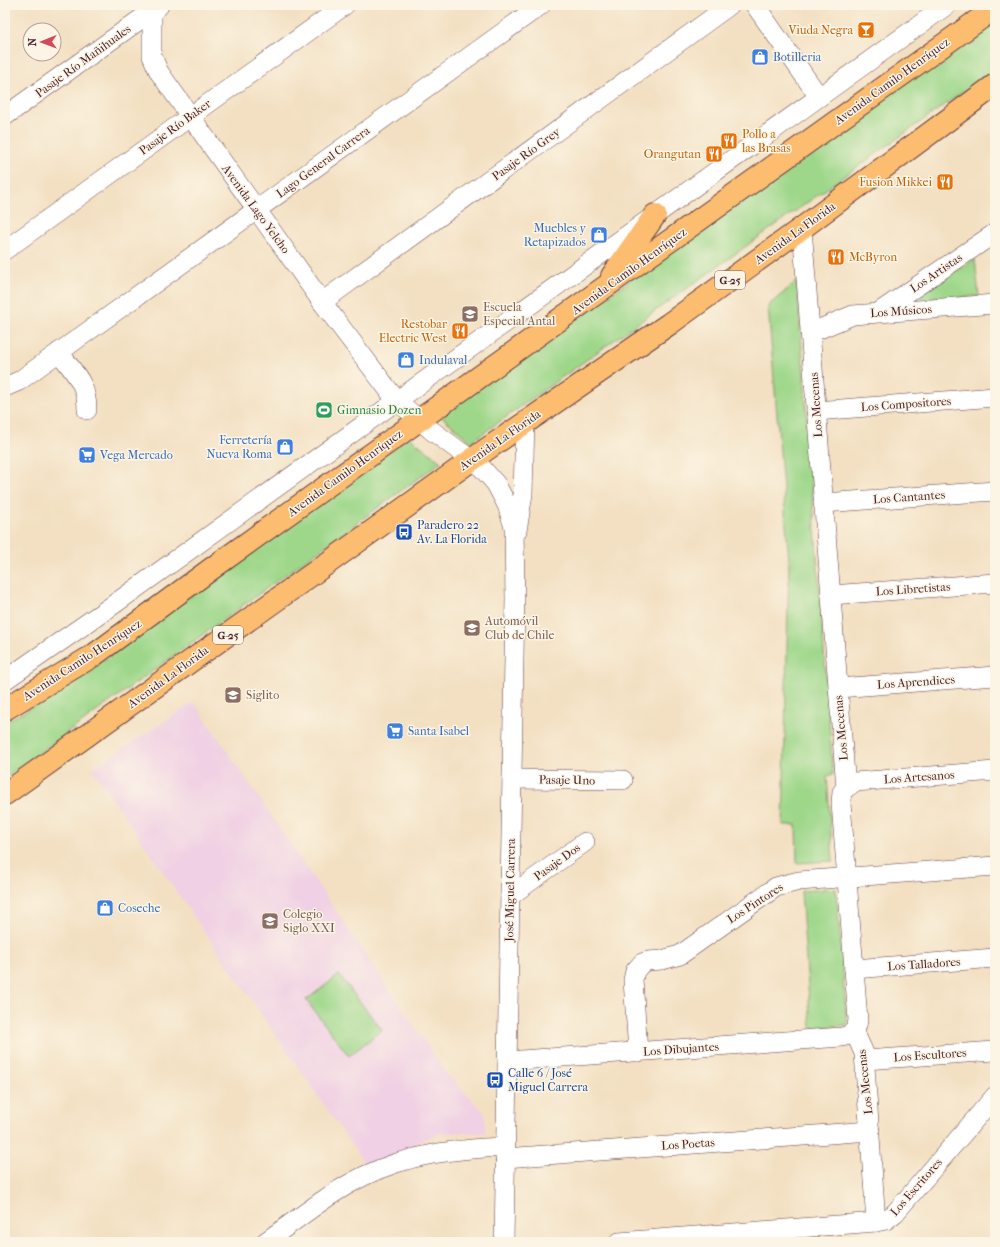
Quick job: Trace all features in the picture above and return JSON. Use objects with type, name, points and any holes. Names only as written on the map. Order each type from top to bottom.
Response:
[{"type":"main road","name":"Avenida Camilo Henríquez","points":[[5,709],[63,675],[131,630],[224,560],[995,8]]},
{"type":"main road","name":"Avenida La Florida","points":[[5,794],[525,422],[669,324],[802,228],[995,85]]},
{"type":"main road","points":[[602,290],[655,215]]},
{"type":"street","name":"Pasaje Río Baker","points":[[5,250],[345,5]]},
{"type":"street","name":"Lago General Carrera","points":[[5,387],[19,380],[59,352],[541,5]]},
{"type":"street","name":"Pasaje Río Grey","points":[[322,302],[730,5]]},
{"type":"street","points":[[755,5],[819,97]]},
{"type":"street","points":[[5,680],[113,605],[947,5]]},
{"type":"street","name":"Avenida Lago Yelcho","points":[[155,7],[153,62],[322,302],[396,400]]},
{"type":"street","name":"Pasaje Río Mañihuales","points":[[5,116],[155,7]]},
{"type":"street","name":"Los Mecenas","points":[[802,228],[846,788],[840,803],[858,1020],[854,1031],[862,1045],[865,1060],[876,1222]]},
{"type":"street","name":"Los Artistas","points":[[878,312],[995,233]]},
{"type":"street","name":"Los Músicos","points":[[810,333],[853,315],[995,304]]},
{"type":"street","points":[[59,352],[84,388],[87,395],[87,410]]},
{"type":"street","name":"Los Compositores","points":[[816,411],[995,397]]},
{"type":"street","name":"José Miguel Carrera","points":[[396,400],[431,430],[472,460],[490,477],[502,494],[511,516],[515,538]]},
{"type":"street","name":"José Miguel Carrera","points":[[504,1242],[515,538],[521,509],[525,422]]},
{"type":"street","name":"Los Cantantes","points":[[823,503],[995,491]]},
{"type":"street","name":"Los Libretistas","points":[[830,595],[995,583]]},
{"type":"street","name":"Los Aprendices","points":[[838,688],[995,676]]},
{"type":"street","name":"Los Artesanos","points":[[846,788],[855,782],[995,771]]},
{"type":"street","name":"Pasaje Uno","points":[[512,780],[623,780]]},
{"type":"street","name":"Pasaje Dos","points":[[510,896],[585,842]]},
{"type":"street","name":"Los Pintores","points":[[638,1052],[632,980],[638,967],[648,961],[662,960],[680,954],[770,891],[783,884],[995,866]]},
{"type":"street","name":"Los Talladores","points":[[854,969],[995,958]]},
{"type":"street","name":"Los Dibujantes","points":[[507,1062],[842,1037],[854,1031]]},
{"type":"street","name":"Los Escultores","points":[[865,1060],[995,1051]]},
{"type":"street","name":"Los Escritores","points":[[619,1242],[876,1222],[891,1217],[995,1096]]},
{"type":"street","name":"Los Poetas","points":[[266,1242],[346,1186],[380,1169],[419,1156],[442,1152],[505,1152],[870,1131]]},
{"type":"shaded area","name":"Colegio Siglo XXI","points":[[194,702],[446,1073],[485,1113],[485,1133],[439,1133],[367,1167],[92,769]]},
{"type":"green space","points":[[995,18],[995,69],[471,442],[441,416]]},
{"type":"green space","points":[[975,259],[979,296],[907,301]]},
{"type":"green space","points":[[797,281],[833,774],[827,776],[833,861],[797,863],[796,825],[783,825],[789,561],[768,306]]},
{"type":"green space","points":[[409,437],[441,462],[5,778],[5,722],[57,694]]},
{"type":"green space","points":[[836,888],[847,1025],[811,1028],[801,891]]},
{"type":"green space","points":[[339,975],[382,1030],[349,1056],[306,1000]]},
{"type":"place","name":"Viuda Negra","points":[[866,30]]},
{"type":"place","name":"Botilleria","points":[[760,57]]},
{"type":"place","name":"Pollo a las Brasas","points":[[729,141]]},
{"type":"place","name":"Orangutan","points":[[714,154]]},
{"type":"place","name":"Fusion Mikkei","points":[[945,182]]},
{"type":"place","name":"Muebles y Retapizados","points":[[599,235]]},
{"type":"place","name":"McByron","points":[[836,257]]},
{"type":"place","name":"Escuela Especial Antal","points":[[470,314]]},
{"type":"place","name":"Restobar Electric West","points":[[460,331]]},
{"type":"place","name":"Indulaval","points":[[406,360]]},
{"type":"place","name":"Gimnasio Dozen","points":[[324,410]]},
{"type":"place","name":"Ferretería Nueva Roma","points":[[285,447]]},
{"type":"place","name":"Vega Mercado","points":[[87,455]]},
{"type":"place","name":"Paradero 22 Av. La Florida","points":[[404,532]]},
{"type":"place","name":"Automóvil Club de Chile","points":[[472,628]]},
{"type":"place","name":"Siglito","points":[[233,695]]},
{"type":"place","name":"Santa Isabel","points":[[395,731]]},
{"type":"place","name":"Coseche","points":[[105,908]]},
{"type":"place","name":"Colegio Siglo XXI","points":[[270,921]]},
{"type":"place","name":"Calle 6 / José Miguel Carrera","points":[[495,1080]]}]
